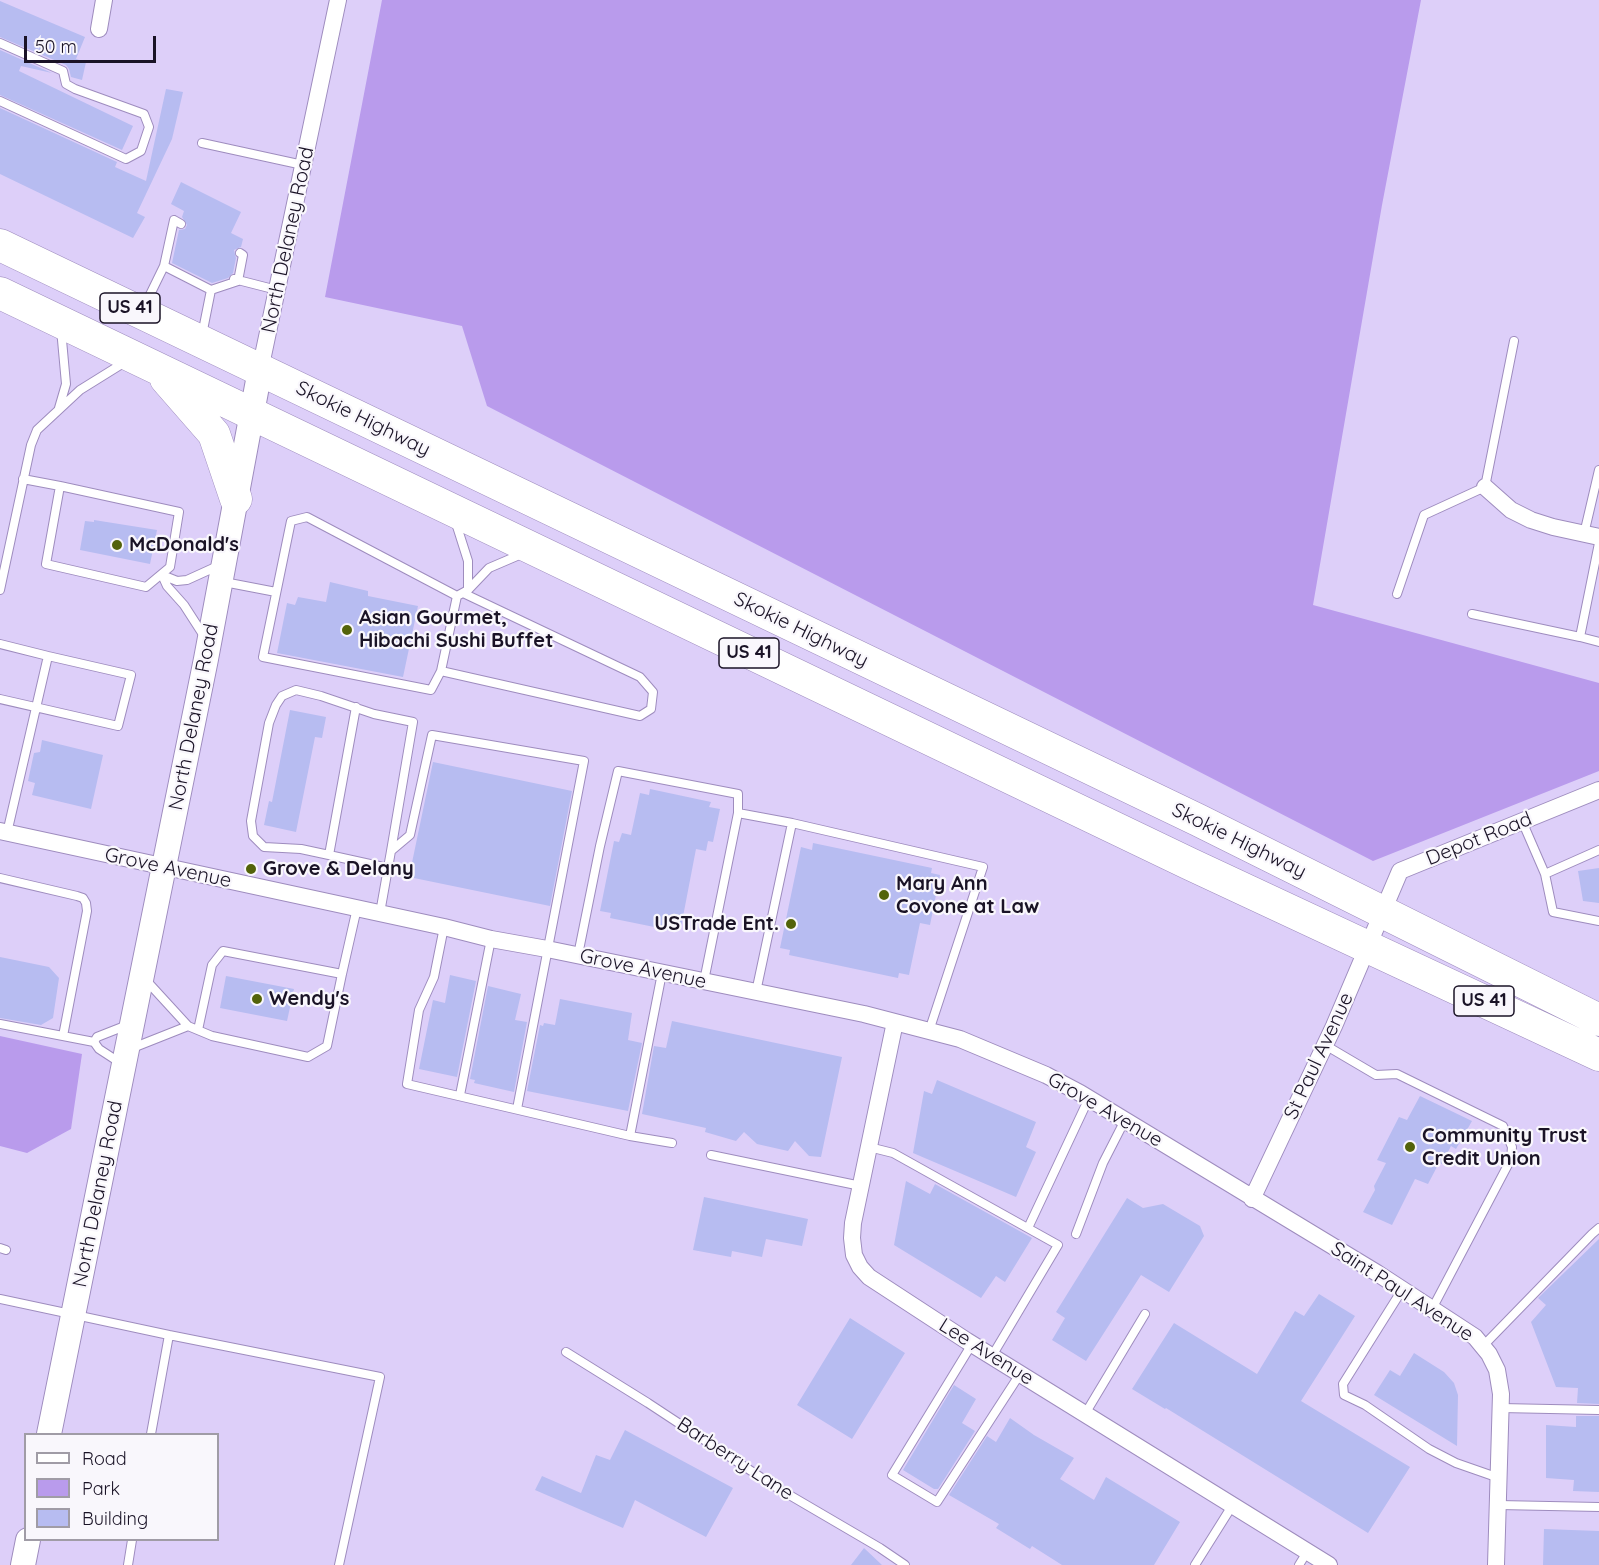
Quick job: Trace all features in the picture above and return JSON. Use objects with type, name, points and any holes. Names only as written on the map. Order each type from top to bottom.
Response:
[{"type":"highway","name":"Skokie Highway","points":[[0,245],[1198,820],[1599,1020]]},
{"type":"highway","name":"Skokie Highway","points":[[0,293],[1190,864],[1599,1055]]},
{"type":"highway","points":[[144,362],[214,434],[236,499]]},
{"type":"street","points":[[99,29],[104,0]]},
{"type":"street","name":"North Delaney Road","points":[[49,1433],[209,644],[260,370],[338,0]]},
{"type":"street","points":[[1485,487],[1511,510],[1531,520],[1591,536]]},
{"type":"street","name":"Depot Road","points":[[1383,912],[1400,871],[1599,790]]},
{"type":"street","name":"Grove Avenue","points":[[4,832],[491,939],[547,948],[895,1022],[960,1039],[1046,1076],[1089,1098],[1252,1199]]},
{"type":"street","name":"St Paul Avenue","points":[[1252,1199],[1325,1045],[1383,912]]},
{"type":"street","name":"Lee Avenue","points":[[895,1022],[852,1238],[854,1255],[860,1267],[870,1277],[972,1344],[1232,1506],[1303,1558],[1329,1565]]},
{"type":"street","name":"Saint Paul Avenue","points":[[1252,1199],[1475,1337],[1489,1354],[1497,1370],[1501,1394],[1496,1565]]},
{"type":"street","points":[[23,1565],[28,1541]]},
{"type":"lane","points":[[0,43],[63,71],[66,84],[75,89],[144,114],[149,127],[141,151],[126,159],[0,101]]},
{"type":"lane","points":[[202,143],[303,165]]},
{"type":"lane","points":[[141,313],[172,248],[174,220],[181,224]]},
{"type":"lane","points":[[236,280],[243,255],[240,253]]},
{"type":"lane","points":[[164,267],[211,290],[236,280],[277,290]]},
{"type":"lane","points":[[201,341],[211,290]]},
{"type":"lane","points":[[58,411],[66,384],[60,322]]},
{"type":"lane","points":[[1397,594],[1424,514],[1485,487],[1514,341]]},
{"type":"lane","points":[[0,590],[31,445],[38,430],[80,390],[144,362]]},
{"type":"lane","points":[[1591,536],[1599,470]]},
{"type":"lane","points":[[24,479],[60,486],[179,512],[170,567],[146,587],[46,564],[60,486]]},
{"type":"lane","points":[[441,671],[640,716],[651,709],[653,692],[640,677],[463,593],[307,517],[291,521],[263,657],[431,690],[441,671],[463,593],[468,561],[452,511]]},
{"type":"lane","points":[[1580,637],[1599,543]]},
{"type":"lane","points":[[463,593],[489,568],[533,549]]},
{"type":"lane","points":[[162,575],[177,581],[222,573],[276,592]]},
{"type":"lane","points":[[162,575],[167,586],[184,605],[209,644]]},
{"type":"lane","points":[[1472,614],[1599,642]]},
{"type":"lane","points":[[0,644],[131,675],[118,726],[0,699]]},
{"type":"lane","points":[[4,832],[48,656]]},
{"type":"lane","points":[[380,913],[388,868],[391,851],[413,722],[374,714],[296,690],[282,696],[269,723],[251,822],[253,836],[264,847],[301,849],[388,868]]},
{"type":"lane","points":[[329,855],[356,707]]},
{"type":"lane","points":[[391,851],[411,835],[432,735],[584,761],[517,1108]]},
{"type":"lane","points":[[578,955],[618,771],[738,795],[738,813],[704,981]]},
{"type":"lane","points":[[738,813],[792,823],[983,867],[929,1031]]},
{"type":"lane","points":[[1522,821],[1545,874],[1553,912],[1599,921]]},
{"type":"lane","points":[[756,992],[792,823]]},
{"type":"lane","points":[[1545,874],[1599,850]]},
{"type":"lane","points":[[0,878],[77,896],[83,898],[86,903],[87,911],[63,1036]]},
{"type":"lane","points":[[142,975],[188,1026],[212,1036],[308,1057],[327,1046],[357,909]]},
{"type":"lane","points":[[444,927],[434,977],[419,1010],[407,1084],[630,1136],[672,1143]]},
{"type":"lane","points":[[460,1095],[491,939]]},
{"type":"lane","points":[[198,1030],[212,965],[223,951],[342,974]]},
{"type":"lane","points":[[630,1136],[662,973]]},
{"type":"lane","points":[[94,1042],[97,1037],[133,1022]]},
{"type":"lane","points":[[0,1024],[94,1042],[99,1049],[125,1058],[188,1026]]},
{"type":"lane","points":[[1325,1045],[1376,1075],[1397,1074],[1503,1126],[1512,1147],[1511,1159],[1432,1310]]},
{"type":"lane","points":[[1028,1228],[1089,1098]]},
{"type":"lane","points":[[1076,1234],[1103,1163],[1125,1120]]},
{"type":"lane","points":[[869,1147],[893,1153],[1058,1245],[992,1356]]},
{"type":"lane","points":[[711,1155],[861,1186]]},
{"type":"lane","points":[[1483,1346],[1599,1228]]},
{"type":"lane","points":[[1402,1290],[1343,1384],[1344,1395],[1365,1405],[1429,1449],[1456,1463],[1500,1478]]},
{"type":"lane","points":[[0,1299],[73,1316],[380,1377],[339,1565]]},
{"type":"lane","points":[[1085,1414],[1146,1314]]},
{"type":"lane","points":[[151,1433],[169,1335]]},
{"type":"lane","points":[[972,1344],[892,1475],[937,1502],[1020,1374]]},
{"type":"lane","name":"Barberry Lane","points":[[566,1352],[774,1486],[905,1565]]},
{"type":"lane","points":[[1501,1408],[1599,1410]]},
{"type":"lane","points":[[1499,1505],[1599,1508]]},
{"type":"lane","points":[[1195,1565],[1232,1506]]},
{"type":"lane","points":[[128,1565],[132,1541]]},
{"type":"green space","points":[[382,0],[1421,0],[1382,205],[1313,605],[1599,683],[1599,771],[1373,861],[487,406],[462,326],[325,297]]},
{"type":"green space","points":[[0,1036],[82,1054],[71,1129],[27,1153],[0,1146]]},
{"type":"building","points":[[0,1],[85,37],[76,59],[86,62],[82,80],[71,77],[66,65],[0,37]]},
{"type":"building","points":[[0,50],[52,73],[21,66],[19,71],[133,126],[122,150],[0,95]]},
{"type":"building","points":[[166,89],[183,92],[172,139],[137,213],[145,217],[133,238],[0,174],[0,108],[117,162],[115,167],[146,181]]},
{"type":"building","points":[[181,182],[241,212],[231,233],[243,239],[241,247],[234,250],[236,258],[233,273],[228,278],[212,283],[172,263],[179,230],[185,229],[187,225],[182,217],[184,211],[171,204]]},
{"type":"building","name":"McDonald's","points":[[94,520],[157,530],[150,564],[80,550],[85,521],[94,522]]},
{"type":"building","name":"Asian Gourmet, Hibachi Sushi Buffet","points":[[330,582],[368,591],[368,596],[418,606],[403,677],[277,653],[287,603],[295,605],[298,597],[326,602]]},
{"type":"building","points":[[290,710],[326,717],[322,738],[315,737],[296,832],[264,825],[269,801],[272,802]]},
{"type":"building","points":[[42,740],[103,755],[91,809],[32,795],[35,783],[28,781],[34,753],[40,752]]},
{"type":"building","points":[[433,762],[572,791],[550,906],[409,877]]},
{"type":"building","points":[[650,789],[711,802],[709,807],[720,809],[713,842],[708,841],[706,851],[696,849],[681,927],[670,925],[669,930],[610,918],[611,913],[600,911],[614,841],[619,842],[622,833],[631,835],[640,793],[649,795]]},
{"type":"building","points":[[813,843],[932,868],[931,873],[940,875],[930,925],[920,923],[909,975],[899,973],[898,978],[789,955],[790,950],[780,948],[801,847],[812,850]]},
{"type":"building","points":[[1599,868],[1599,903],[1583,901],[1578,871]]},
{"type":"building","points":[[0,957],[49,967],[59,978],[53,1018],[41,1025],[0,1018]]},
{"type":"building","points":[[450,975],[476,981],[457,1077],[419,1069],[433,1000],[445,1003]]},
{"type":"building","name":"Wendy's","points":[[226,976],[294,989],[287,1021],[220,1008]]},
{"type":"building","points":[[488,986],[521,994],[515,1020],[527,1022],[514,1092],[474,1083],[475,1080],[470,1079]]},
{"type":"building","points":[[560,999],[632,1013],[628,1040],[642,1043],[628,1111],[527,1091],[540,1025],[543,1026],[544,1023],[555,1025]]},
{"type":"building","points":[[672,1021],[842,1057],[821,1157],[809,1156],[795,1141],[788,1151],[757,1144],[744,1132],[736,1141],[705,1132],[706,1128],[642,1114],[654,1046],[666,1048]]},
{"type":"building","points":[[937,1080],[1036,1122],[1026,1147],[1036,1152],[1016,1197],[913,1153],[924,1091],[932,1094]]},
{"type":"building","points":[[1420,1096],[1472,1121],[1456,1149],[1451,1146],[1442,1164],[1439,1163],[1428,1184],[1415,1179],[1392,1225],[1363,1212],[1386,1163],[1377,1160],[1399,1117],[1407,1120]]},
{"type":"building","points":[[906,1181],[930,1194],[935,1184],[1032,1238],[1005,1282],[996,1276],[981,1298],[894,1245]]},
{"type":"building","points":[[704,1197],[808,1219],[802,1246],[766,1239],[762,1257],[732,1251],[731,1257],[693,1250]]},
{"type":"building","points":[[1127,1198],[1143,1208],[1163,1204],[1200,1226],[1204,1236],[1169,1292],[1141,1275],[1086,1361],[1052,1340],[1065,1318],[1056,1312]]},
{"type":"building","points":[[1599,1239],[1599,1404],[1577,1403],[1578,1388],[1556,1387],[1531,1322],[1546,1305],[1538,1298]]},
{"type":"building","points":[[1319,1294],[1355,1316],[1301,1401],[1410,1467],[1368,1533],[1132,1389],[1174,1323],[1257,1374],[1295,1311],[1304,1316]]},
{"type":"building","points":[[850,1318],[905,1353],[852,1439],[797,1405]]},
{"type":"building","points":[[1414,1353],[1444,1372],[1454,1383],[1458,1395],[1457,1446],[1374,1395],[1390,1370],[1400,1376]]},
{"type":"building","points":[[954,1385],[976,1399],[962,1423],[975,1431],[938,1489],[934,1489],[903,1470]]},
{"type":"building","points":[[1576,1416],[1599,1416],[1599,1492],[1573,1491],[1574,1480],[1546,1478],[1546,1425],[1576,1427]]},
{"type":"building","points":[[1010,1418],[1074,1458],[1060,1479],[1094,1500],[1106,1477],[1180,1522],[1154,1565],[1062,1565],[1032,1546],[1030,1549],[996,1528],[999,1524],[949,1495],[987,1436],[996,1442]]},
{"type":"building","points":[[625,1430],[733,1488],[706,1537],[635,1500],[623,1528],[535,1490],[542,1476],[581,1493],[596,1455],[610,1460]]},
{"type":"building","points":[[1544,1529],[1599,1531],[1599,1565],[1543,1565]]},
{"type":"building","points":[[864,1548],[882,1565],[851,1565]]},
{"type":"place","name":"McDonald's","points":[[117,545]]},
{"type":"place","name":"Asian Gourmet, Hibachi Sushi Buffet","points":[[347,630]]},
{"type":"place","name":"Grove & Delany","points":[[251,869]]},
{"type":"place","name":"Mary Ann Covone at Law","points":[[884,895]]},
{"type":"place","name":"USTrade Ent.","points":[[791,924]]},
{"type":"place","name":"Wendy's","points":[[257,999]]},
{"type":"place","name":"Community Trust Credit Union","points":[[1410,1147]]}]
